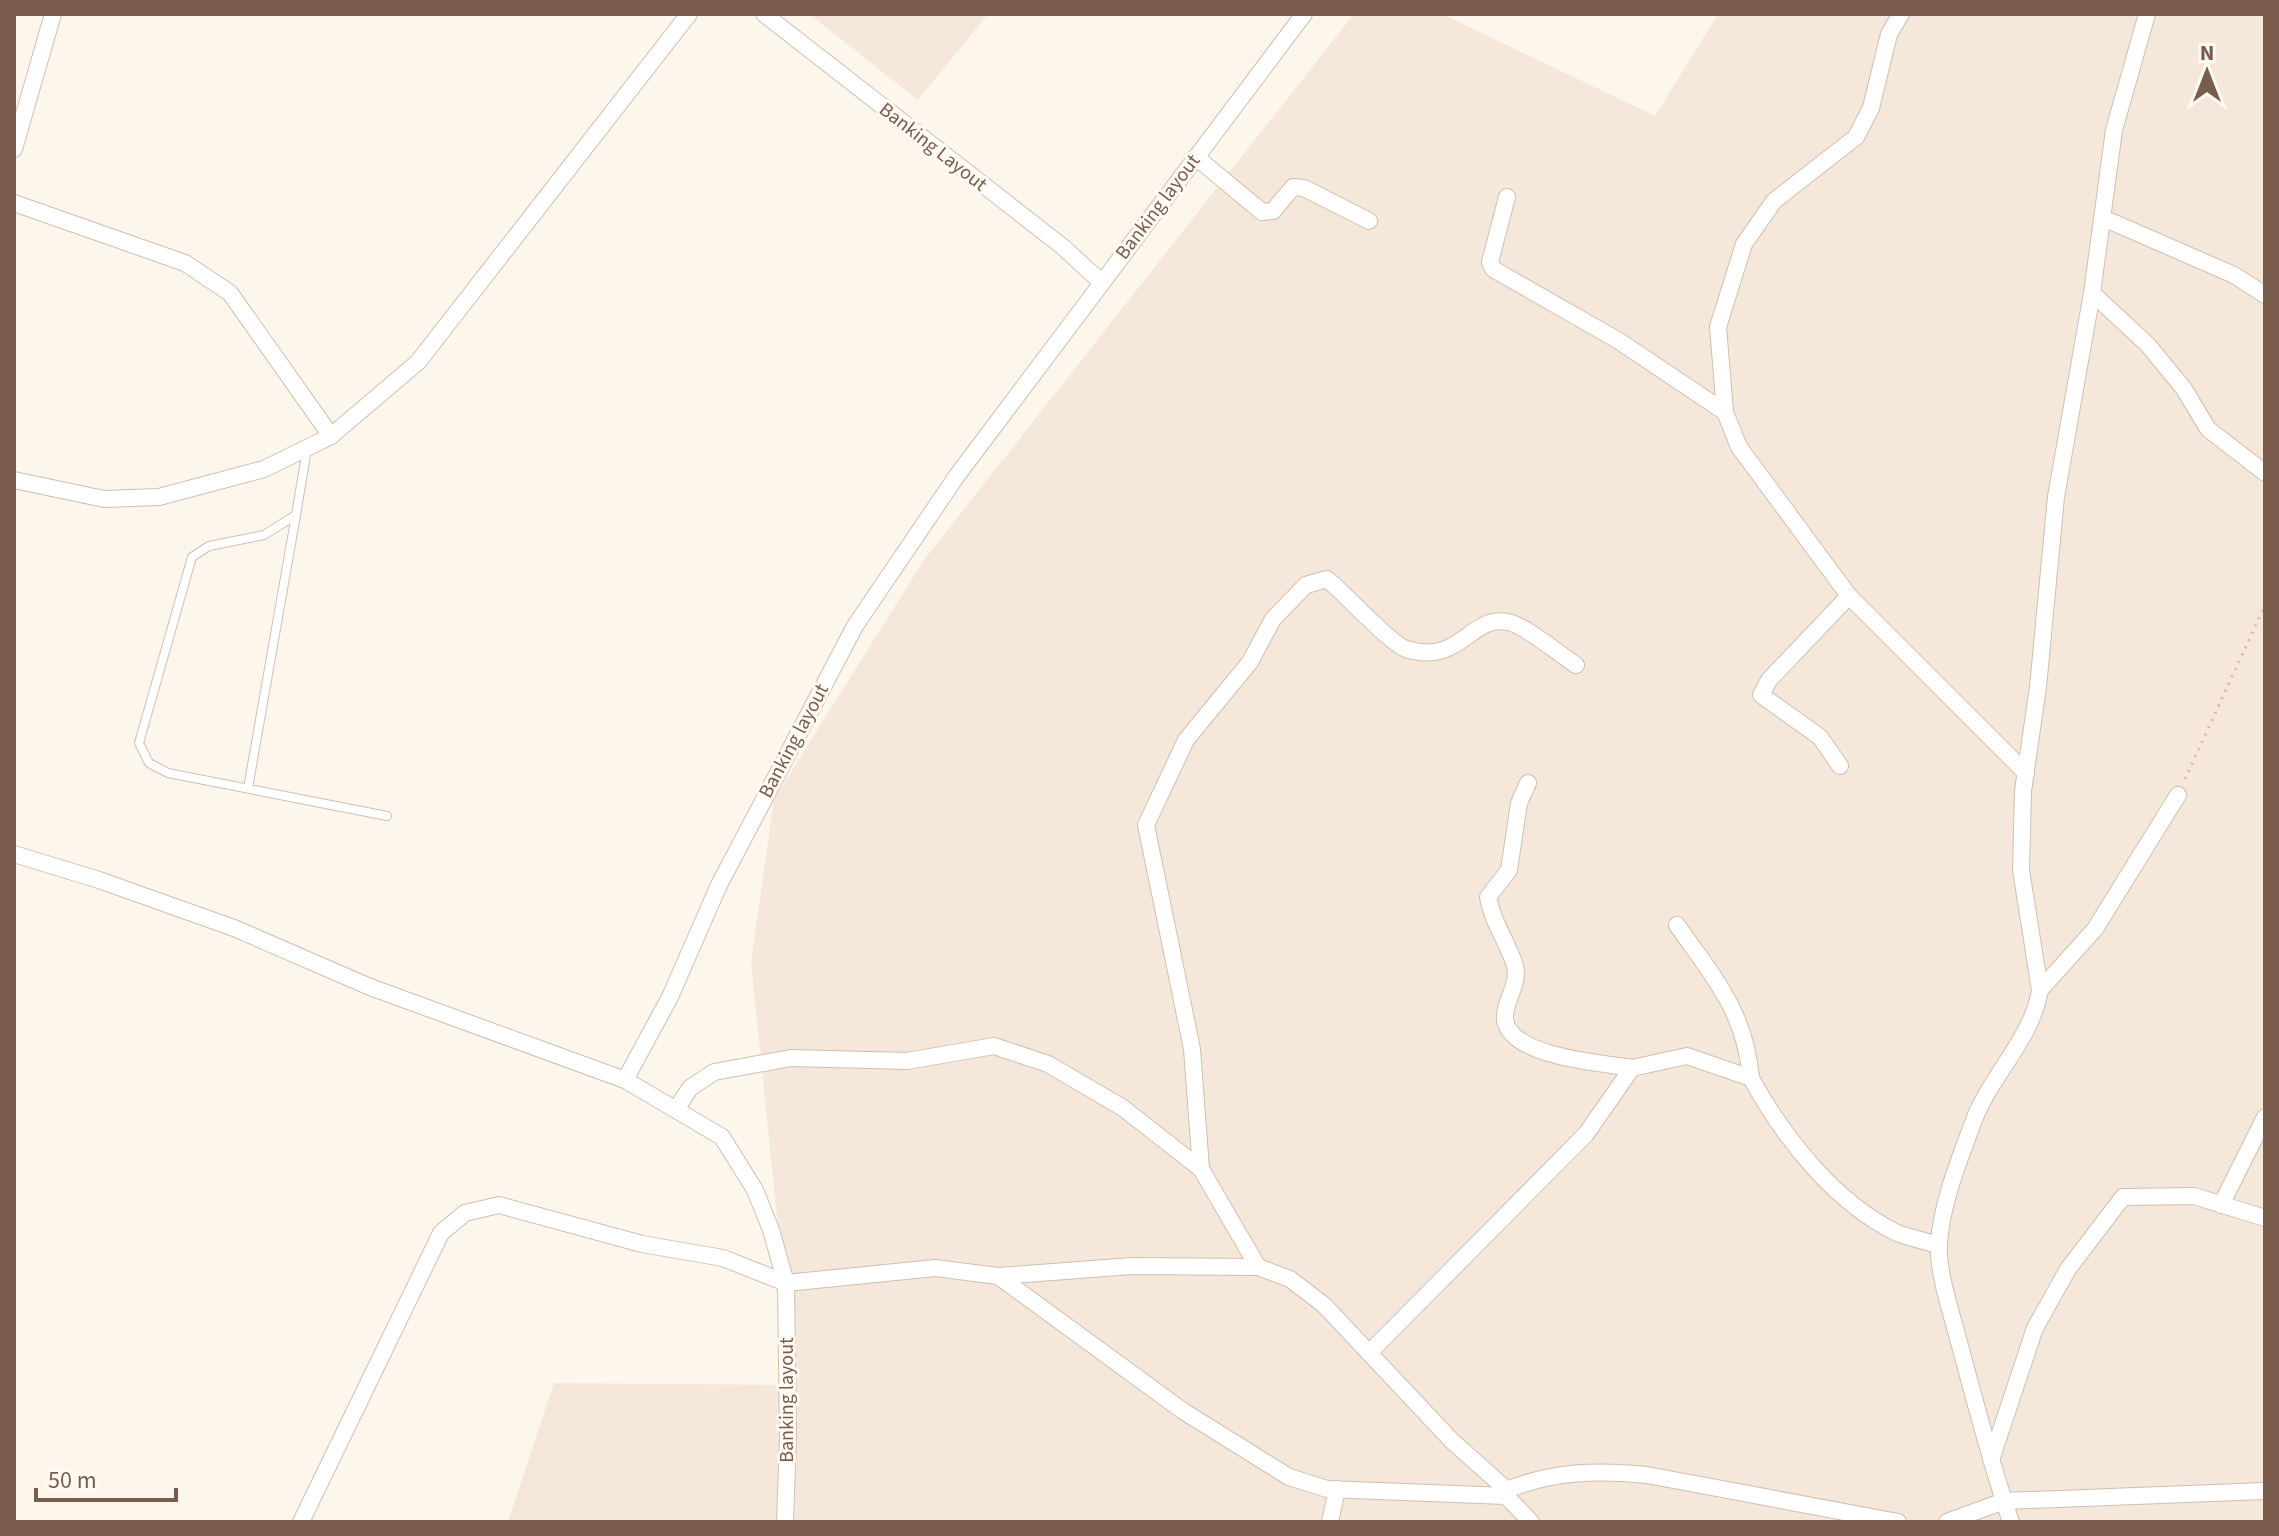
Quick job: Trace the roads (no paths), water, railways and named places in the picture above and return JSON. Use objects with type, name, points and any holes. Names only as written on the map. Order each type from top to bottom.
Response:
[{"type":"street","points":[[14,149],[53,14]]},
{"type":"street","points":[[14,480],[104,499],[159,497],[264,469],[331,436],[418,362],[689,14]]},
{"type":"street","name":"Banking Layout","points":[[764,14],[1063,247],[1101,282]]},
{"type":"street","name":"Banking layout","points":[[785,1522],[788,1435],[786,1283],[771,1230],[747,1177],[722,1137],[625,1080],[670,997],[719,885],[855,626],[956,477],[1304,14]]},
{"type":"street","points":[[1901,14],[1889,34],[1871,108],[1856,137],[1774,201],[1744,244],[1718,327],[1725,412],[1739,447],[1849,596],[2026,773]]},
{"type":"street","points":[[2040,990],[2021,870],[2026,773],[2056,497],[2092,293],[2114,130],[2147,14]]},
{"type":"street","points":[[1196,157],[1262,212],[1273,211],[1293,187],[1304,188],[1369,221]]},
{"type":"street","points":[[1507,197],[1490,262],[1493,269],[1619,341],[1725,412]]},
{"type":"street","points":[[14,203],[185,263],[230,293],[331,436]]},
{"type":"street","points":[[2103,218],[2234,275],[2265,295]]},
{"type":"street","points":[[2092,293],[2148,345],[2184,389],[2208,429],[2265,473]]},
{"type":"street","points":[[1201,1169],[1192,1049],[1146,825],[1186,740],[1250,662],[1273,619],[1306,585],[1327,579],[1402,648],[1425,653],[1452,650],[1488,622],[1511,622],[1576,665]]},
{"type":"street","points":[[1840,766],[1820,737],[1761,695],[1769,680],[1849,596]]},
{"type":"street","points":[[1528,783],[1519,803],[1509,870],[1488,897],[1515,966],[1505,1021],[1512,1035],[1528,1047],[1632,1068],[1687,1056],[1751,1078]]},
{"type":"street","points":[[2011,1522],[1991,1462],[1951,1313],[1939,1245],[1949,1197],[1976,1116],[2014,1054],[2040,990],[2095,929],[2178,795]]},
{"type":"street","points":[[14,854],[99,880],[234,928],[370,987],[625,1080]]},
{"type":"street","points":[[1677,925],[1730,1002],[1748,1043],[1751,1078],[1776,1124],[1834,1188],[1897,1232],[1939,1245]]},
{"type":"street","points":[[677,1108],[690,1088],[714,1072],[791,1058],[907,1061],[994,1046],[1048,1064],[1123,1108],[1201,1169],[1258,1267]]},
{"type":"street","points":[[1369,1353],[1586,1134],[1632,1068]]},
{"type":"street","points":[[2221,1205],[2265,1117]]},
{"type":"street","points":[[1991,1462],[2035,1328],[2068,1269],[2123,1197],[2194,1196],[2265,1218]]},
{"type":"street","points":[[301,1522],[441,1233],[465,1213],[499,1205],[642,1244],[723,1258],[786,1283],[935,1268],[998,1276],[1132,1266],[1258,1267],[1290,1279],[1324,1305],[1531,1522]]},
{"type":"street","points":[[998,1276],[1183,1411],[1289,1477],[1337,1489],[1506,1493],[1555,1474],[1611,1472],[1647,1475],[1898,1522]]},
{"type":"street","points":[[1330,1522],[1337,1489]]},
{"type":"street","points":[[1947,1522],[2004,1501],[2265,1491]]},
{"type":"lane","points":[[248,788],[307,448]]},
{"type":"lane","points":[[296,515],[264,535],[209,546],[192,557],[139,743],[149,763],[168,773],[387,816]]}]
